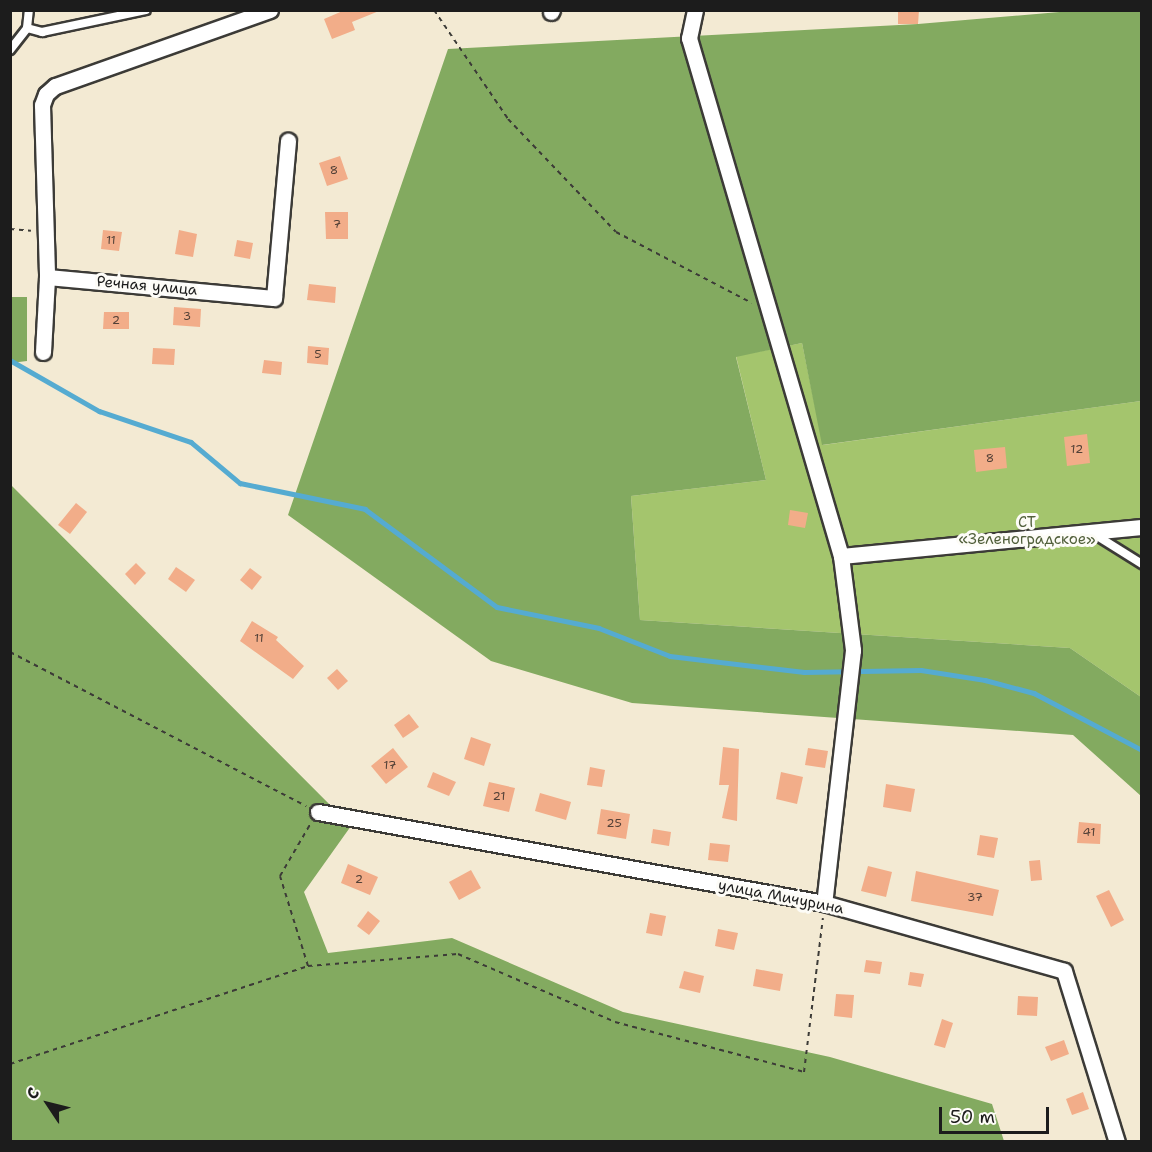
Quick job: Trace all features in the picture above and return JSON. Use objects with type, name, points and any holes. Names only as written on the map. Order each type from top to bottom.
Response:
[{"type":"street","points":[[43,352],[47,277],[42,105],[46,94],[55,86],[270,10]]},
{"type":"street","points":[[695,10],[689,38],[841,556],[853,650],[824,903]]},
{"type":"street","name":"Речная улица","points":[[47,277],[274,298],[288,141]]},
{"type":"street","points":[[841,556],[1142,527]]},
{"type":"street","name":"улица Мичурина","points":[[318,812],[824,903],[1064,971],[1117,1142]]},
{"type":"lane","points":[[10,50],[27,28],[30,10]]},
{"type":"lane","points":[[27,28],[42,32],[146,10]]},
{"type":"lane","points":[[1091,532],[1142,564]]},
{"type":"path","points":[[434,10],[507,119],[616,232],[769,312]]},
{"type":"path","points":[[10,229],[46,233]]},
{"type":"path","points":[[10,652],[318,812],[280,876],[308,966]]},
{"type":"path","points":[[10,1064],[308,966],[458,954],[615,1022],[804,1072],[824,903]]},
{"type":"green space","points":[[1071,11],[1141,11],[1141,401],[822,445],[802,343],[736,357],[766,480],[631,496],[640,620],[1070,648],[1141,697],[1141,796],[1073,735],[632,703],[491,661],[288,515],[448,49],[918,24]]},
{"type":"green space","points":[[11,297],[27,297],[27,361],[11,363]]},
{"type":"green space","name":"СТ «Зеленоградское»","points":[[802,343],[823,445],[1141,401],[1141,697],[1070,648],[640,620],[631,496],[766,480],[736,356]]},
{"type":"green space","points":[[10,484],[351,826],[304,892],[328,953],[452,938],[623,1012],[830,1057],[992,1104],[1004,1141],[11,1141]]},
{"type":"building","points":[[345,10],[379,11],[352,22],[355,30],[332,39],[324,19]]},
{"type":"building","points":[[898,10],[919,10],[918,24],[898,24]]},
{"type":"building","points":[[340,156],[348,179],[327,186],[319,163]]},
{"type":"building","points":[[325,212],[348,212],[348,239],[326,239]]},
{"type":"building","points":[[103,230],[122,232],[119,251],[101,249]]},
{"type":"building","points":[[179,230],[197,234],[193,257],[175,254]]},
{"type":"building","points":[[237,240],[253,243],[250,259],[234,256]]},
{"type":"building","points":[[309,284],[336,287],[335,303],[307,300]]},
{"type":"building","points":[[174,307],[201,309],[200,327],[173,325]]},
{"type":"building","points":[[104,312],[129,312],[129,329],[103,329]]},
{"type":"building","points":[[308,346],[329,348],[328,365],[307,363]]},
{"type":"building","points":[[153,348],[175,349],[174,365],[152,364]]},
{"type":"building","points":[[264,360],[282,362],[281,375],[262,373]]},
{"type":"building","points":[[1087,434],[1090,463],[1067,466],[1064,437]]},
{"type":"building","points":[[1005,447],[1007,468],[976,472],[974,450]]},
{"type":"building","points":[[76,503],[87,512],[70,534],[58,525]]},
{"type":"building","points":[[790,510],[808,513],[805,528],[788,525]]},
{"type":"building","points":[[136,563],[146,573],[135,585],[125,574]]},
{"type":"building","points":[[176,567],[195,580],[186,592],[168,579]]},
{"type":"building","points":[[250,568],[262,577],[252,590],[240,580]]},
{"type":"building","points":[[252,621],[278,637],[276,640],[304,666],[293,679],[240,641]]},
{"type":"building","points":[[337,669],[348,681],[338,690],[327,678]]},
{"type":"building","points":[[409,714],[419,727],[403,738],[394,725]]},
{"type":"building","points":[[471,737],[491,744],[484,766],[464,759]]},
{"type":"building","points":[[723,747],[739,749],[737,821],[722,818],[729,785],[719,785]]},
{"type":"building","points":[[393,748],[408,767],[386,784],[371,766]]},
{"type":"building","points":[[808,748],[828,751],[825,768],[805,765]]},
{"type":"building","points":[[590,767],[605,770],[602,787],[587,785]]},
{"type":"building","points":[[433,772],[456,782],[449,796],[427,787]]},
{"type":"building","points":[[781,772],[803,777],[797,804],[776,799]]},
{"type":"building","points":[[489,782],[515,788],[509,812],[483,806]]},
{"type":"building","points":[[886,784],[915,789],[911,812],[883,807]]},
{"type":"building","points":[[540,793],[571,802],[566,820],[535,811]]},
{"type":"building","points":[[601,809],[630,814],[626,839],[597,834]]},
{"type":"building","points":[[1079,822],[1101,824],[1100,844],[1077,843]]},
{"type":"building","points":[[653,829],[671,832],[669,846],[651,843]]},
{"type":"building","points":[[980,835],[998,838],[994,858],[977,855]]},
{"type":"building","points":[[710,843],[730,845],[728,862],[708,860]]},
{"type":"building","points":[[1040,860],[1042,880],[1031,881],[1029,861]]},
{"type":"building","points":[[348,864],[378,877],[370,895],[341,883]]},
{"type":"building","points":[[868,866],[892,872],[886,897],[861,891]]},
{"type":"building","points":[[471,870],[481,888],[459,900],[449,882]]},
{"type":"building","points":[[916,871],[999,890],[993,916],[911,901]]},
{"type":"building","points":[[1109,890],[1124,920],[1111,927],[1096,896]]},
{"type":"building","points":[[368,911],[380,921],[369,935],[357,926]]},
{"type":"building","points":[[650,913],[666,916],[662,936],[646,933]]},
{"type":"building","points":[[718,929],[738,933],[734,950],[715,946]]},
{"type":"building","points":[[866,960],[882,962],[880,974],[864,972]]},
{"type":"building","points":[[756,969],[783,974],[780,991],[753,986]]},
{"type":"building","points":[[684,971],[704,976],[700,993],[679,988]]},
{"type":"building","points":[[910,972],[924,974],[921,987],[908,985]]},
{"type":"building","points":[[836,994],[854,995],[852,1018],[834,1016]]},
{"type":"building","points":[[1018,996],[1038,997],[1037,1016],[1017,1015]]},
{"type":"building","points":[[942,1019],[953,1023],[945,1048],[934,1045]]},
{"type":"building","points":[[1064,1040],[1069,1054],[1051,1061],[1045,1047]]},
{"type":"building","points":[[1083,1092],[1089,1109],[1072,1115],[1066,1099]]},
{"type":"waterway","points":[[10,360],[99,411],[191,442],[240,483],[365,509],[497,607],[599,628],[670,656],[804,672],[921,670],[985,680],[1034,693],[1142,750]]}]
